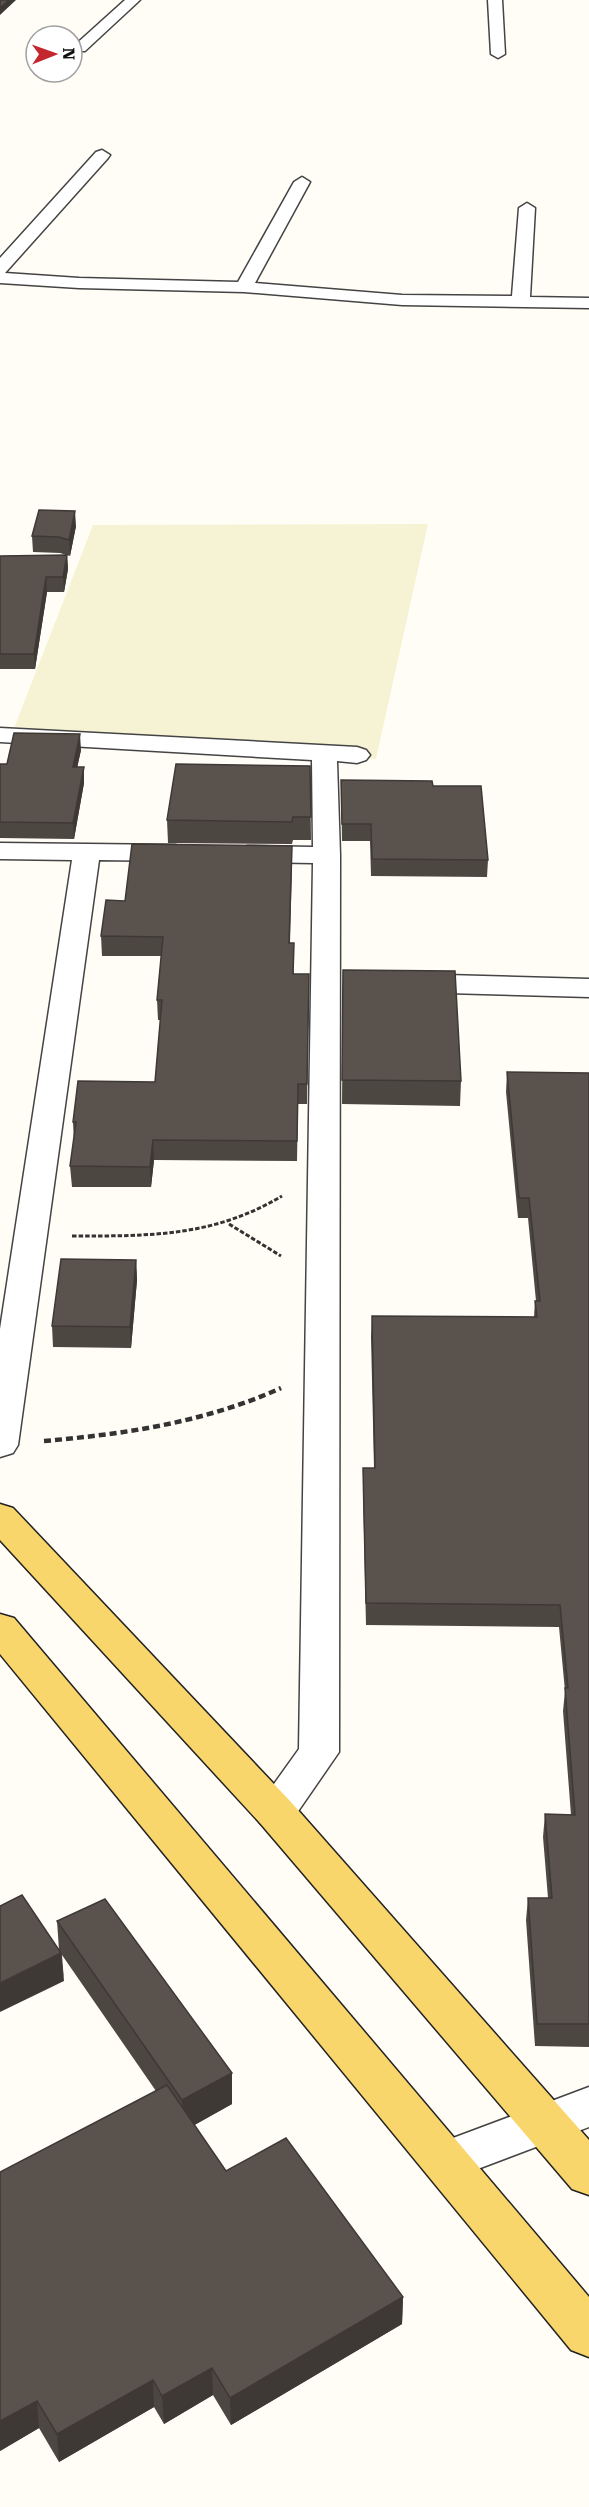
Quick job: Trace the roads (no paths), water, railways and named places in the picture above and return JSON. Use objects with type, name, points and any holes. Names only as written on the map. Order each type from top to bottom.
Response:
[{"type":"main road","points":[[0,1517],[275,1812],[589,2174]]},
{"type":"main road","points":[[0,1629],[589,2334]]},
{"type":"street","points":[[84,44],[133,0]]},
{"type":"street","points":[[495,0],[498,54]]},
{"type":"street","points":[[0,269],[102,155]]},
{"type":"street","points":[[244,287],[302,182]]},
{"type":"street","points":[[521,302],[527,208]]},
{"type":"street","points":[[0,278],[79,284],[244,287],[402,300],[589,303]]},
{"type":"street","points":[[0,735],[357,756]]},
{"type":"street","points":[[275,1812],[319,1752],[324,1167],[338,981],[327,855],[324,754]]},
{"type":"street","points":[[0,851],[327,855]]},
{"type":"street","points":[[1,1443],[87,852]]},
{"type":"street","points":[[386,982],[589,988]]},
{"type":"street","points":[[446,2161],[544,2122],[589,2107]]}]
